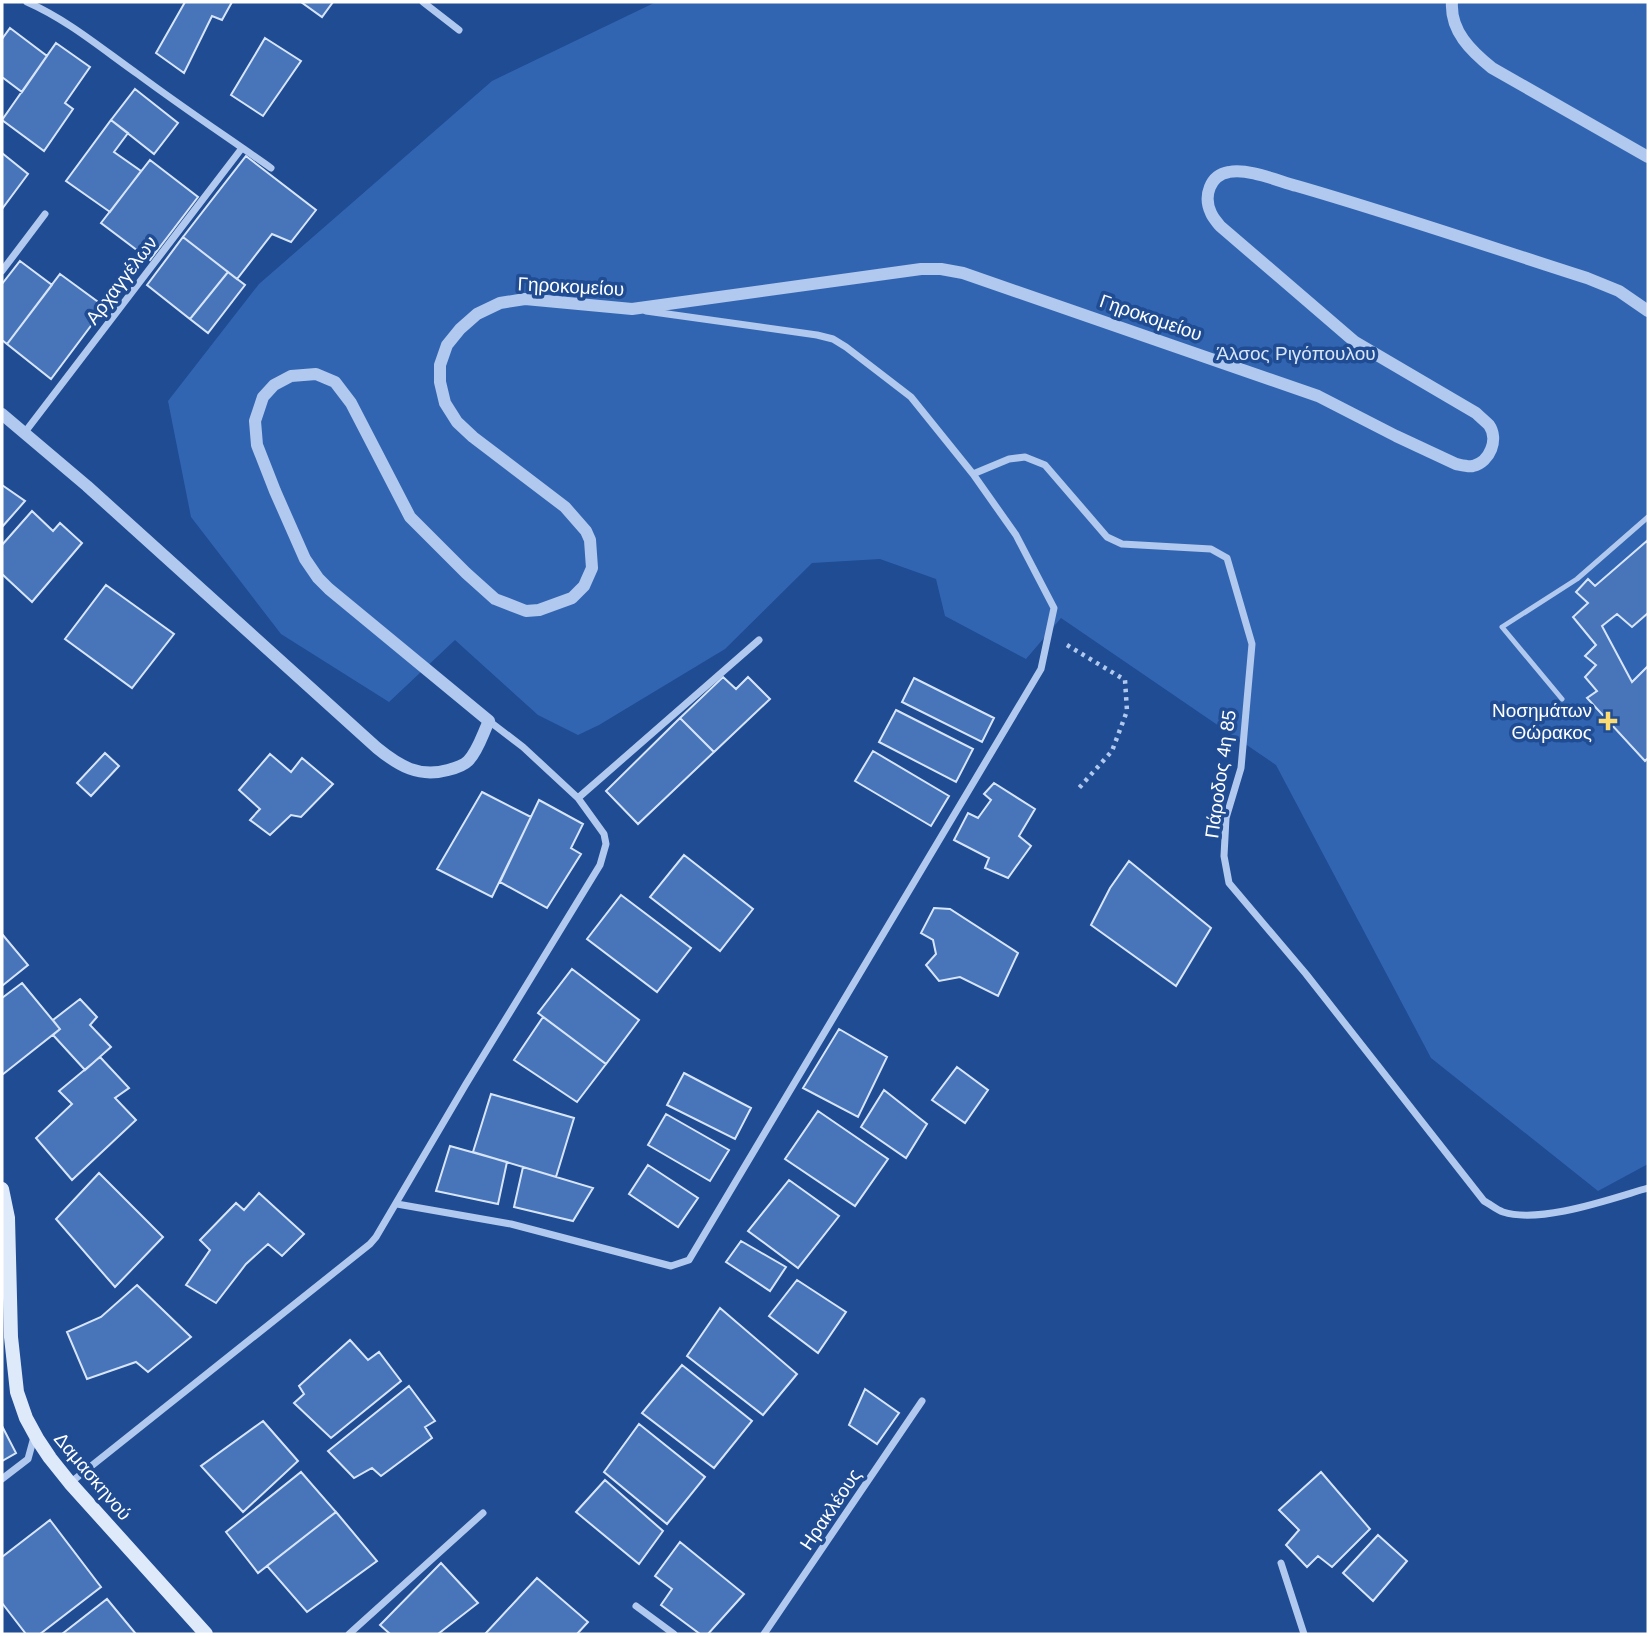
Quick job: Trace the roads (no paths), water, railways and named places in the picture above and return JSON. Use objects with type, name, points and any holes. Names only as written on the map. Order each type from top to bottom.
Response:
[{"type":"main road","name":"Δαμασκηνού","points":[[2,1189],[8,1218],[6,1319],[17,1392],[26,1418],[50,1458],[70,1483],[206,1634]]},
{"type":"street","points":[[27,2],[79,31],[271,168]]},
{"type":"street","points":[[423,2],[459,30]]},
{"type":"street","points":[[1451,2],[1451,13],[1460,35],[1475,55],[1492,68],[1648,157]]},
{"type":"street","name":"Αρχαγγέλων","points":[[25,432],[242,148]]},
{"type":"street","name":"Γηροκομείου","points":[[489,721],[329,590],[305,559],[257,445],[254,421],[262,397],[274,384],[290,376],[316,374],[335,382],[351,402],[411,517],[495,599],[526,611],[539,610],[572,598],[584,586],[592,568],[590,540],[586,531],[565,507],[473,438],[457,422],[445,402],[440,382],[440,365],[447,345],[477,314],[500,303],[525,299],[632,309],[921,269],[941,269],[963,273],[1318,396],[1396,436],[1464,466],[1474,466],[1490,453],[1493,444],[1490,426],[1476,413],[1355,342],[1220,226],[1210,211],[1207,199],[1209,186],[1216,177],[1241,171],[1317,192],[1587,278],[1619,291],[1648,312]]},
{"type":"street","points":[[2,271],[44,215]]},
{"type":"street","points":[[397,1204],[511,1224],[671,1266],[689,1260],[1041,669],[1054,608],[1016,535],[973,474],[911,397],[833,340],[817,335],[632,309]]},
{"type":"street","points":[[2,414],[87,485],[396,763],[416,771],[437,773],[460,767],[470,760],[489,721],[523,747],[578,798],[604,834],[606,844],[600,865],[466,1084],[383,1228],[370,1244],[70,1483]]},
{"type":"street","name":"Πάροδος 4η 85","points":[[973,474],[1009,459],[1025,457],[1045,465],[1107,537],[1122,544],[1211,549],[1227,558],[1252,644],[1241,768],[1226,818],[1224,856],[1229,883],[1306,974],[1484,1201],[1502,1212],[1527,1216],[1582,1207],[1648,1188]]},
{"type":"street","points":[[578,798],[759,640]]},
{"type":"street","name":"Ηρακλέους","points":[[764,1634],[922,1401]]},
{"type":"street","points":[[2,1479],[28,1459],[35,1434]]},
{"type":"street","points":[[349,1634],[484,1513]]},
{"type":"street","points":[[1281,1563],[1304,1634]]},
{"type":"street","points":[[636,1606],[674,1634]]},
{"type":"lane","points":[[1562,699],[1502,627],[1577,579],[1648,517]]},
{"type":"place","name":"Νοσημάτων Θώρακος","points":[[1608,721]]},
{"type":"park label","name":"Άλσος Ριγόπουλου","points":[[1296,353]]}]
